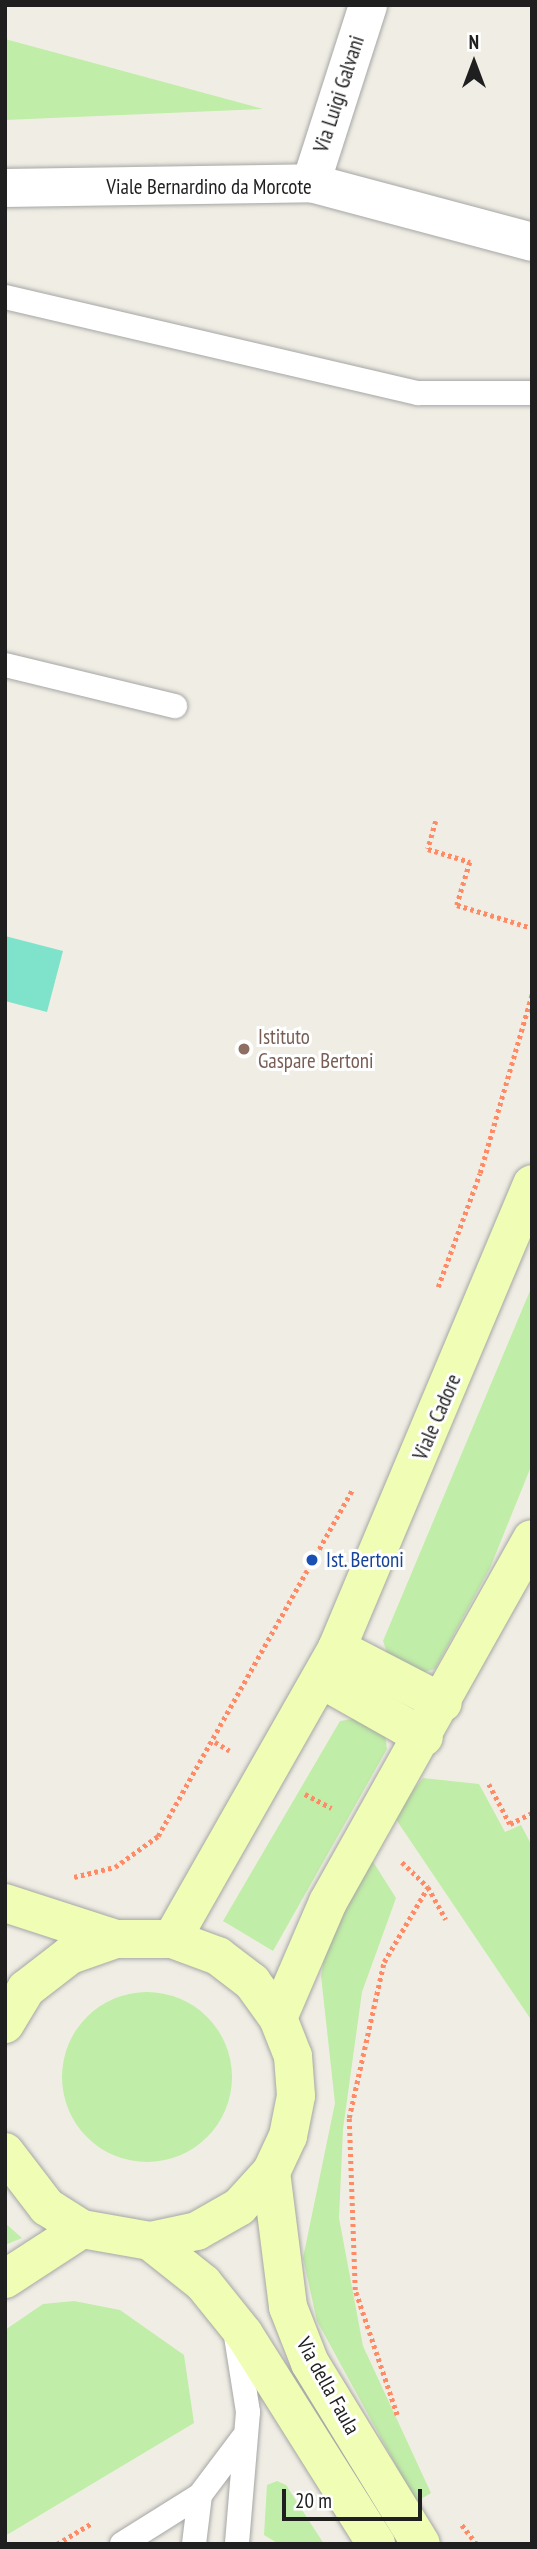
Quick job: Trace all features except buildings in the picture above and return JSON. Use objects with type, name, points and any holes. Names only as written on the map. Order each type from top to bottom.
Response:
[{"type":"main road","name":"Viale Cadore","points":[[172,1939],[329,1664],[532,1184]]},
{"type":"main road","points":[[278,2018],[328,1902],[424,1737],[532,1539]]},
{"type":"main road","points":[[329,1664],[443,1703]]},
{"type":"main road","points":[[329,1664],[424,1737]]},
{"type":"main road","points":[[5,1903],[116,1939],[172,1939],[218,1956],[253,1982],[278,2018],[292,2056],[296,2096],[288,2136],[271,2172],[239,2207],[197,2231],[150,2241],[82,2229],[47,2207],[5,2152]]},
{"type":"main road","points":[[5,2024],[46,1971],[70,1955],[116,1939]]},
{"type":"main road","name":"Via della Faula","points":[[271,2172],[288,2307],[310,2363],[421,2544]]},
{"type":"main road","points":[[5,2279],[82,2229]]},
{"type":"main road","name":"Via della Faula","points":[[150,2241],[203,2283],[232,2318],[376,2544]]},
{"type":"street","name":"Via Luigi Galvani","points":[[311,183],[368,5]]},
{"type":"street","name":"Viale Bernardino da Morcote","points":[[5,188],[311,183],[532,242]]},
{"type":"lane","points":[[5,297],[418,393],[532,393]]},
{"type":"lane","points":[[5,665],[175,706]]},
{"type":"lane","points":[[232,2318],[247,2428],[237,2544]]},
{"type":"lane","points":[[122,2544],[150,2535],[200,2495],[228,2465],[247,2428]]},
{"type":"lane","points":[[194,2544],[200,2495]]},
{"type":"path","points":[[436,821],[428,849],[470,862],[457,905],[532,928]]},
{"type":"path","points":[[435,1294],[480,1173],[532,994]]},
{"type":"path","points":[[62,1878],[114,1867],[158,1836],[358,1480]]},
{"type":"path","points":[[489,1784],[510,1824],[532,1814]]},
{"type":"path","points":[[299,1791],[335,1811]]},
{"type":"path","points":[[391,1851],[428,1887],[446,1919]]},
{"type":"path","points":[[401,2423],[365,2334],[355,2290],[349,2119],[384,1962],[428,1887]]},
{"type":"path","points":[[57,2544],[102,2517]]},
{"type":"path","points":[[457,2517],[477,2544]]},
{"type":"green space","points":[[5,39],[263,109],[5,120]]},
{"type":"green space","points":[[5,936],[63,951],[47,1012],[5,1001]]},
{"type":"green space","points":[[532,1286],[532,1464],[490,1568],[435,1669],[414,1675],[391,1664],[383,1641]]},
{"type":"green space","points":[[366,1717],[384,1728],[387,1749],[273,1951],[223,1921],[340,1721]]},
{"type":"green space","points":[[423,1778],[479,1784],[505,1832],[521,1825],[532,1846],[532,2021],[393,1815]]},
{"type":"green space","points":[[372,1860],[396,1898],[362,1992],[343,2129],[339,2218],[363,2346],[431,2493],[416,2502],[317,2321],[303,2258],[335,2103],[321,1976],[327,1944]]},
{"type":"green space","points":[[147,1992],[180,1998],[207,2017],[226,2044],[232,2077],[226,2110],[207,2137],[180,2156],[147,2162],[114,2156],[87,2137],[68,2110],[62,2077],[68,2044],[87,2017],[114,1998]]},
{"type":"green space","points":[[5,2223],[22,2238],[5,2245]]},
{"type":"green space","points":[[74,2301],[120,2310],[184,2355],[194,2423],[5,2536],[5,2330],[43,2304]]},
{"type":"green space","points":[[277,2481],[286,2485],[324,2544],[279,2544],[264,2535],[267,2485]]},
{"type":"place","name":"Istituto Gaspare Bertoni","points":[[244,1049]]},
{"type":"place","name":"Ist. Bertoni","points":[[312,1560]]}]
